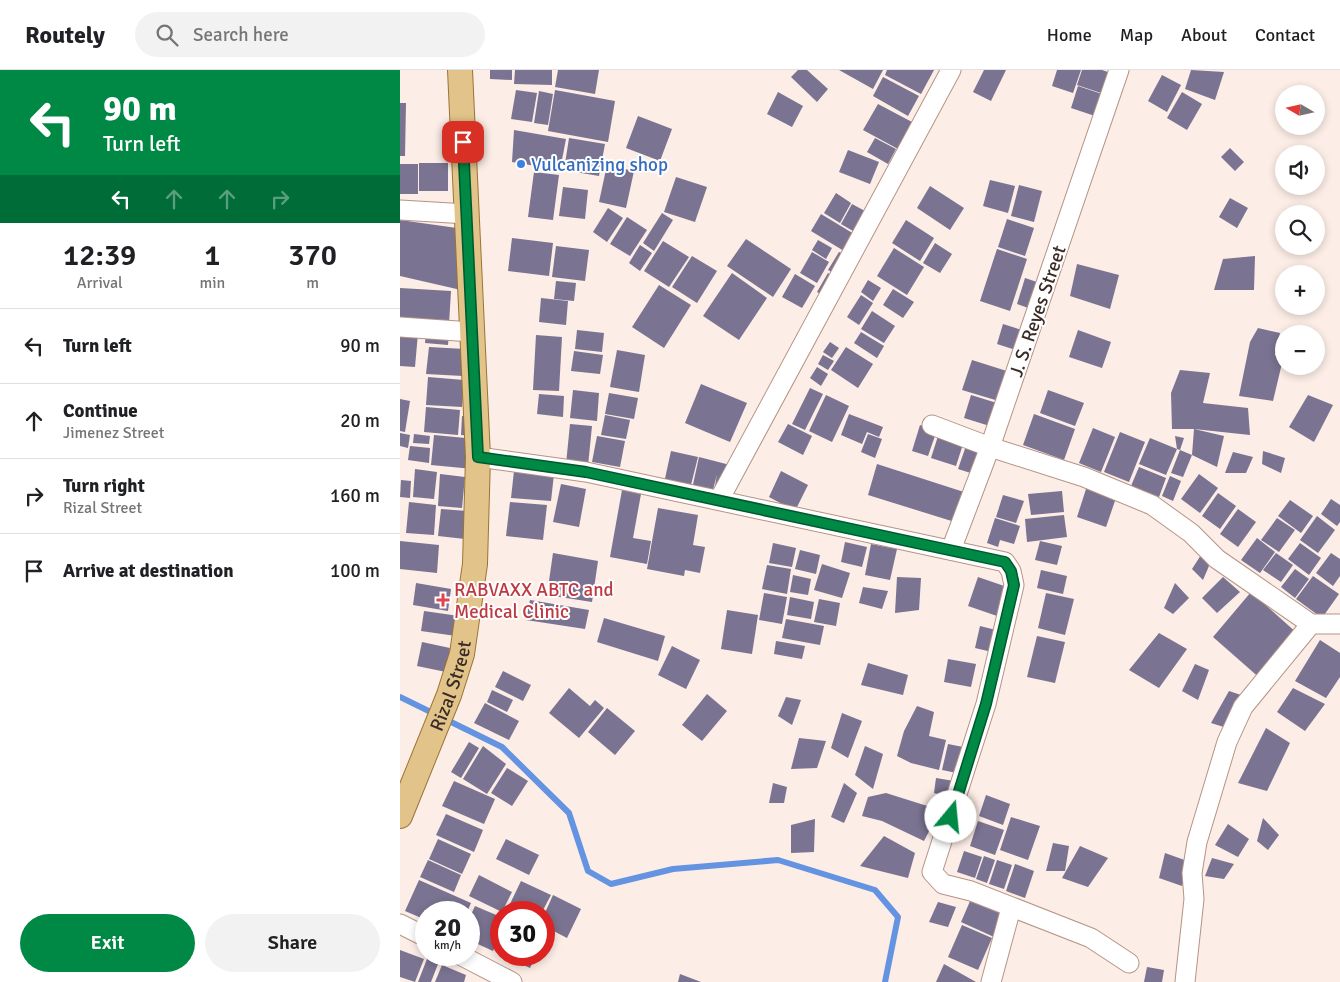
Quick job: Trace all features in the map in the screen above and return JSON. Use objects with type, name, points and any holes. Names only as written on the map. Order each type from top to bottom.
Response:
[{"type":"main road","name":"Rizal Street","points":[[400,816],[449,695],[462,654],[473,591],[478,525],[478,457],[460,70]]},
{"type":"street","points":[[719,500],[951,70]]},
{"type":"street","name":"J. S. Reyes Street","points":[[951,550],[990,447],[1119,70]]},
{"type":"street","points":[[400,210],[467,214]]},
{"type":"street","points":[[400,328],[472,332]]},
{"type":"street","points":[[932,425],[990,447],[1084,477],[1152,505],[1191,533],[1217,559],[1311,624],[1340,624]]},
{"type":"street","points":[[478,457],[586,472],[928,547],[1005,562],[1011,571],[1014,585],[986,704],[932,872],[943,884],[971,891],[1091,938],[1129,963]]},
{"type":"street","points":[[1185,982],[1194,899],[1192,872],[1197,842],[1227,742],[1243,707],[1311,624]]},
{"type":"street","points":[[991,982],[1011,908]]},
{"type":"street","points":[[400,924],[415,932]]},
{"type":"street","points":[[480,965],[512,982]]},
{"type":"building","points":[[490,70],[512,70],[512,80],[490,79]]},
{"type":"building","points":[[515,70],[552,70],[552,85],[514,84]]},
{"type":"building","points":[[558,70],[599,70],[595,94],[555,87]]},
{"type":"building","points":[[798,70],[807,70],[828,89],[817,102],[791,77]]},
{"type":"building","points":[[839,70],[883,70],[873,89]]},
{"type":"building","points":[[887,70],[934,70],[921,94],[885,75]]},
{"type":"building","points":[[984,70],[1006,70],[991,101],[973,92]]},
{"type":"building","points":[[1057,70],[1081,70],[1073,93],[1052,86]]},
{"type":"building","points":[[1082,70],[1102,70],[1114,74],[1107,95],[1077,85]]},
{"type":"building","points":[[1191,70],[1224,72],[1215,100],[1185,89]]},
{"type":"building","points":[[1162,75],[1181,85],[1167,112],[1148,101]]},
{"type":"building","points":[[883,77],[919,96],[908,116],[873,96]]},
{"type":"building","points":[[1078,86],[1108,96],[1101,118],[1071,108]]},
{"type":"building","points":[[516,90],[537,93],[532,122],[511,119]]},
{"type":"building","points":[[555,90],[615,101],[608,142],[548,131]]},
{"type":"building","points":[[539,91],[553,94],[548,125],[534,123]]},
{"type":"building","points":[[778,92],[803,106],[792,127],[767,114]]},
{"type":"building","points":[[1182,92],[1202,104],[1187,130],[1167,118]]},
{"type":"building","points":[[400,103],[406,103],[405,156],[400,156]]},
{"type":"building","points":[[878,104],[912,122],[898,149],[863,130]]},
{"type":"building","points":[[638,116],[672,129],[660,161],[626,148]]},
{"type":"building","points":[[514,130],[566,139],[560,170],[512,162]]},
{"type":"building","points":[[569,138],[605,144],[599,176],[564,170]]},
{"type":"building","points":[[875,138],[896,149],[888,164],[867,152]]},
{"type":"building","points":[[1230,148],[1244,162],[1235,171],[1221,157]]},
{"type":"building","points":[[848,150],[879,162],[870,184],[839,172]]},
{"type":"building","points":[[419,163],[448,163],[448,191],[419,191]]},
{"type":"building","points":[[400,164],[418,164],[418,194],[400,194]]},
{"type":"building","points":[[607,165],[634,171],[626,208],[599,202]]},
{"type":"building","points":[[534,172],[559,175],[553,220],[528,217]]},
{"type":"building","points":[[676,177],[707,187],[695,222],[664,212]]},
{"type":"building","points":[[990,180],[1015,186],[1008,213],[983,206]]},
{"type":"building","points":[[1019,185],[1042,191],[1034,222],[1011,216]]},
{"type":"building","points":[[930,186],[964,208],[950,230],[917,208]]},
{"type":"building","points":[[563,187],[588,190],[585,219],[559,216]]},
{"type":"building","points":[[836,193],[851,203],[840,223],[824,213]]},
{"type":"building","points":[[1230,198],[1248,208],[1237,228],[1219,217]]},
{"type":"building","points":[[852,204],[865,211],[853,231],[841,224]]},
{"type":"building","points":[[608,208],[623,218],[607,242],[593,232]]},
{"type":"building","points":[[662,213],[673,220],[654,251],[643,243]]},
{"type":"building","points":[[821,214],[854,234],[844,251],[811,231]]},
{"type":"building","points":[[627,217],[647,230],[630,256],[610,244]]},
{"type":"building","points":[[1007,219],[1034,228],[1025,256],[998,247]]},
{"type":"building","points":[[400,220],[464,229],[461,290],[400,276]]},
{"type":"building","points":[[906,220],[934,238],[920,261],[892,243]]},
{"type":"building","points":[[512,238],[553,243],[549,276],[508,271]]},
{"type":"building","points":[[746,239],[791,269],[773,297],[727,266]]},
{"type":"building","points":[[818,240],[832,248],[826,259],[812,250]]},
{"type":"building","points":[[663,241],[689,257],[669,287],[644,271]]},
{"type":"building","points":[[935,243],[952,254],[940,273],[923,263]]},
{"type":"building","points":[[640,245],[652,253],[640,271],[629,263]]},
{"type":"building","points":[[556,246],[589,250],[585,281],[552,277]]},
{"type":"building","points":[[894,248],[924,267],[907,295],[877,276]]},
{"type":"building","points":[[997,249],[1027,259],[1010,311],[980,301]]},
{"type":"building","points":[[812,252],[829,262],[817,283],[800,273]]},
{"type":"building","points":[[839,252],[846,255],[835,274],[828,270]]},
{"type":"building","points":[[692,256],[717,271],[697,303],[672,287]]},
{"type":"building","points":[[1255,256],[1254,290],[1214,290],[1223,259]]},
{"type":"building","points":[[1077,264],[1119,275],[1110,309],[1070,296]]},
{"type":"building","points":[[732,273],[767,298],[739,340],[703,316]]},
{"type":"building","points":[[828,273],[833,277],[822,295],[817,292]]},
{"type":"building","points":[[795,274],[815,286],[802,308],[782,297]]},
{"type":"building","points":[[1025,278],[1043,284],[1034,310],[1017,304]]},
{"type":"building","points":[[868,280],[881,288],[873,301],[861,292]]},
{"type":"building","points":[[556,281],[576,283],[574,301],[554,299]]},
{"type":"building","points":[[659,285],[691,305],[664,348],[632,327]]},
{"type":"building","points":[[400,288],[451,291],[449,324],[410,322],[411,318],[400,317]]},
{"type":"building","points":[[893,289],[914,302],[903,318],[883,305]]},
{"type":"building","points":[[861,295],[873,303],[859,325],[847,317]]},
{"type":"building","points":[[541,298],[568,301],[566,325],[539,322]]},
{"type":"building","points":[[872,311],[895,326],[884,343],[861,329]]},
{"type":"building","points":[[1003,324],[1025,331],[1019,351],[997,344]]},
{"type":"building","points":[[1258,328],[1275,332],[1275,375],[1279,375],[1273,401],[1239,396],[1250,342]]},
{"type":"building","points":[[577,330],[604,333],[602,352],[575,349]]},
{"type":"building","points":[[1078,330],[1111,342],[1102,368],[1069,357]]},
{"type":"building","points":[[400,332],[418,333],[415,367],[400,366]]},
{"type":"building","points":[[426,332],[449,334],[448,345],[425,343]]},
{"type":"building","points":[[861,332],[884,346],[877,358],[854,343]]},
{"type":"building","points":[[536,335],[562,337],[559,391],[533,390]]},
{"type":"building","points":[[830,342],[839,348],[832,358],[823,352]]},
{"type":"building","points":[[429,347],[465,349],[463,376],[426,374]]},
{"type":"building","points":[[846,347],[873,364],[858,388],[831,370]]},
{"type":"building","points":[[617,350],[645,355],[639,392],[610,387]]},
{"type":"building","points":[[574,351],[603,355],[600,374],[571,371]]},
{"type":"building","points":[[823,355],[834,361],[828,370],[818,364]]},
{"type":"building","points":[[972,360],[1013,373],[1002,402],[962,390]]},
{"type":"building","points":[[817,367],[828,374],[821,386],[810,378]]},
{"type":"building","points":[[1180,370],[1210,373],[1203,403],[1248,408],[1250,435],[1194,429],[1172,429],[1171,393]]},
{"type":"building","points":[[428,377],[464,380],[462,407],[426,405]]},
{"type":"building","points":[[701,384],[747,403],[730,442],[685,423]]},
{"type":"building","points":[[810,388],[823,394],[805,430],[792,424]]},
{"type":"building","points":[[573,390],[599,393],[597,421],[570,418]]},
{"type":"building","points":[[1048,390],[1084,403],[1075,426],[1040,413]]},
{"type":"building","points":[[609,393],[638,398],[634,419],[605,414]]},
{"type":"building","points":[[539,394],[564,396],[563,417],[537,414]]},
{"type":"building","points":[[826,395],[849,406],[832,442],[809,431]]},
{"type":"building","points":[[971,395],[1000,404],[993,427],[964,418]]},
{"type":"building","points":[[1308,395],[1333,405],[1314,442],[1289,427]]},
{"type":"building","points":[[400,399],[410,401],[405,432],[400,431]]},
{"type":"building","points":[[426,407],[460,410],[458,435],[424,432]]},
{"type":"building","points":[[849,414],[883,427],[879,437],[867,432],[862,444],[841,435]]},
{"type":"building","points":[[1034,414],[1075,429],[1064,460],[1023,445]]},
{"type":"building","points":[[605,415],[630,420],[626,439],[601,435]]},
{"type":"building","points":[[462,416],[476,417],[474,436],[461,435]]},
{"type":"building","points":[[570,424],[592,426],[588,466],[566,464]]},
{"type":"building","points":[[788,424],[812,436],[803,455],[778,442]]},
{"type":"building","points":[[920,425],[937,430],[928,456],[912,451]]},
{"type":"building","points":[[1093,428],[1115,437],[1101,472],[1079,463]]},
{"type":"building","points":[[1194,429],[1224,436],[1217,467],[1192,455]]},
{"type":"building","points":[[1120,432],[1145,442],[1129,482],[1104,472]]},
{"type":"building","points":[[400,433],[410,435],[408,448],[400,446]]},
{"type":"building","points":[[939,433],[964,441],[956,466],[931,458]]},
{"type":"building","points":[[414,434],[430,436],[429,444],[413,443]]},
{"type":"building","points":[[868,434],[882,439],[875,458],[861,452]]},
{"type":"building","points":[[434,435],[476,439],[473,469],[431,465]]},
{"type":"building","points":[[597,436],[625,441],[620,467],[592,462]]},
{"type":"building","points":[[1175,436],[1184,438],[1180,450],[1177,449]]},
{"type":"building","points":[[1150,438],[1177,449],[1166,475],[1139,464]]},
{"type":"building","points":[[967,443],[986,450],[977,475],[958,469]]},
{"type":"building","points":[[410,446],[430,448],[429,463],[408,460]]},
{"type":"building","points":[[1180,450],[1192,455],[1183,477],[1171,473]]},
{"type":"building","points":[[671,451],[698,457],[690,489],[664,483]]},
{"type":"building","points":[[1263,451],[1285,458],[1281,473],[1262,464]]},
{"type":"building","points":[[1233,452],[1253,457],[1246,473],[1225,473]]},
{"type":"building","points":[[699,457],[730,465],[714,492],[717,474],[712,494],[692,489]]},
{"type":"building","points":[[877,464],[967,493],[958,523],[868,495]]},
{"type":"building","points":[[1139,467],[1166,478],[1159,497],[1131,486]]},
{"type":"building","points":[[415,469],[437,472],[434,499],[413,497]]},
{"type":"building","points":[[514,471],[554,474],[551,501],[511,498]]},
{"type":"building","points":[[781,471],[808,485],[795,511],[769,497]]},
{"type":"building","points":[[440,474],[465,477],[462,508],[438,506]]},
{"type":"building","points":[[1199,474],[1218,488],[1200,513],[1181,499]]},
{"type":"building","points":[[1170,476],[1181,481],[1173,501],[1162,496]]},
{"type":"building","points":[[401,480],[411,481],[410,498],[400,497]]},
{"type":"building","points":[[561,484],[586,489],[579,527],[553,522]]},
{"type":"building","points":[[1087,486],[1117,495],[1106,527],[1077,517]]},
{"type":"building","points":[[622,490],[641,494],[633,538],[651,541],[647,564],[610,557]]},
{"type":"building","points":[[1062,491],[1064,512],[1031,515],[1028,494]]},
{"type":"building","points":[[1218,493],[1236,506],[1220,529],[1202,516]]},
{"type":"building","points":[[1003,495],[1024,501],[1016,523],[996,517]]},
{"type":"building","points":[[1331,499],[1340,505],[1340,522],[1337,526],[1321,514]]},
{"type":"building","points":[[1290,500],[1313,516],[1301,533],[1278,516]]},
{"type":"building","points":[[409,502],[436,505],[434,535],[406,533]]},
{"type":"building","points":[[510,502],[547,505],[543,540],[506,536]]},
{"type":"building","points":[[658,508],[698,515],[693,545],[705,547],[700,573],[685,570],[684,576],[647,569]]},
{"type":"building","points":[[441,509],[467,511],[465,539],[438,536]]},
{"type":"building","points":[[1238,509],[1256,522],[1238,547],[1220,534]]},
{"type":"building","points":[[1064,515],[1067,537],[1027,542],[1025,519]]},
{"type":"building","points":[[1317,516],[1335,530],[1318,553],[1300,540]]},
{"type":"building","points":[[995,518],[1020,526],[1014,544],[1000,540],[998,547],[987,543]]},
{"type":"building","points":[[1277,518],[1295,530],[1279,552],[1261,540]]},
{"type":"building","points":[[1257,538],[1275,552],[1260,573],[1241,560]]},
{"type":"building","points":[[400,541],[439,545],[437,573],[400,569]]},
{"type":"building","points":[[1040,541],[1062,546],[1057,565],[1035,560]]},
{"type":"building","points":[[845,542],[867,547],[862,567],[841,562]]},
{"type":"building","points":[[773,543],[796,548],[792,567],[769,563]]},
{"type":"building","points":[[1300,543],[1321,558],[1309,575],[1288,559]]},
{"type":"building","points":[[871,544],[897,549],[890,580],[865,575]]},
{"type":"building","points":[[800,550],[820,555],[816,574],[795,569]]},
{"type":"building","points":[[553,553],[598,561],[592,602],[547,595]]},
{"type":"building","points":[[1276,553],[1293,565],[1281,582],[1263,570]]},
{"type":"building","points":[[1331,553],[1340,559],[1340,576],[1333,586],[1316,573]]},
{"type":"building","points":[[1201,555],[1209,566],[1203,580],[1192,569]]},
{"type":"building","points":[[822,564],[850,573],[842,598],[814,590]]},
{"type":"building","points":[[767,565],[791,569],[787,594],[762,589]]},
{"type":"building","points":[[1295,569],[1309,579],[1295,598],[1281,587]]},
{"type":"building","points":[[1041,570],[1067,576],[1063,594],[1037,588]]},
{"type":"building","points":[[793,575],[811,579],[808,595],[790,592]]},
{"type":"building","points":[[1313,576],[1339,594],[1322,618],[1296,599]]},
{"type":"building","points":[[897,577],[921,578],[919,610],[895,613]]},
{"type":"building","points":[[978,577],[1010,588],[1000,617],[968,606]]},
{"type":"building","points":[[1223,577],[1240,592],[1217,613],[1202,598]]},
{"type":"building","points":[[416,583],[451,589],[448,611],[413,605]]},
{"type":"building","points":[[1175,583],[1189,598],[1173,614],[1164,608]]},
{"type":"building","points":[[863,587],[888,591],[882,609],[859,603]]},
{"type":"building","points":[[1251,592],[1298,634],[1262,680],[1213,637]]},
{"type":"building","points":[[764,593],[787,597],[782,624],[759,620]]},
{"type":"building","points":[[1046,593],[1074,599],[1065,635],[1038,628]]},
{"type":"building","points":[[790,597],[814,602],[811,619],[787,615]]},
{"type":"building","points":[[819,599],[840,603],[836,626],[814,622]]},
{"type":"building","points":[[530,600],[589,610],[585,629],[526,620]]},
{"type":"building","points":[[727,610],[758,615],[752,654],[721,649]]},
{"type":"building","points":[[424,611],[459,616],[456,636],[421,631]]},
{"type":"building","points":[[604,618],[665,636],[658,661],[597,642]]},
{"type":"building","points":[[786,619],[824,626],[820,645],[782,638]]},
{"type":"building","points":[[980,626],[996,630],[992,652],[975,648]]},
{"type":"building","points":[[1159,633],[1187,649],[1159,688],[1129,670]]},
{"type":"building","points":[[1037,636],[1065,642],[1055,683],[1027,677]]},
{"type":"building","points":[[1320,640],[1340,653],[1340,677],[1326,698],[1295,681]]},
{"type":"building","points":[[776,641],[805,646],[802,659],[774,654]]},
{"type":"building","points":[[422,642],[450,648],[446,672],[417,666]]},
{"type":"building","points":[[672,646],[700,660],[686,689],[658,675]]},
{"type":"building","points":[[948,659],[976,664],[971,687],[944,682]]},
{"type":"building","points":[[868,663],[908,675],[903,695],[861,685]]},
{"type":"building","points":[[1195,664],[1209,670],[1198,700],[1182,691]]},
{"type":"building","points":[[503,671],[531,685],[523,701],[495,687]]},
{"type":"building","points":[[569,688],[590,706],[595,700],[604,708],[579,738],[549,713]]},
{"type":"building","points":[[1293,688],[1325,704],[1305,731],[1277,712]]},
{"type":"building","points":[[492,690],[513,700],[507,712],[487,702]]},
{"type":"building","points":[[1229,691],[1244,696],[1227,728],[1211,723]]},
{"type":"building","points":[[707,694],[727,711],[702,741],[682,725]]},
{"type":"building","points":[[786,697],[801,700],[792,725],[778,716]]},
{"type":"building","points":[[485,703],[519,721],[509,740],[474,723]]},
{"type":"building","points":[[917,706],[934,712],[929,736],[946,740],[939,770],[911,763],[897,756],[904,731]]},
{"type":"building","points":[[607,708],[635,731],[615,755],[588,732]]},
{"type":"building","points":[[842,713],[862,721],[848,758],[831,748]]},
{"type":"building","points":[[1266,728],[1290,743],[1267,791],[1238,783]]},
{"type":"building","points":[[799,738],[826,741],[817,768],[791,769]]},
{"type":"building","points":[[469,742],[479,748],[461,778],[451,772]]},
{"type":"building","points":[[948,744],[968,748],[962,774],[942,770]]},
{"type":"building","points":[[483,746],[506,764],[487,794],[463,779]]},
{"type":"building","points":[[865,746],[883,754],[873,789],[855,775]]},
{"type":"building","points":[[507,768],[528,781],[512,806],[491,793]]},
{"type":"building","points":[[936,778],[960,782],[956,798],[934,793]]},
{"type":"building","points":[[454,781],[495,799],[484,824],[442,806]]},
{"type":"building","points":[[773,783],[787,787],[784,803],[769,803]]},
{"type":"building","points":[[844,783],[857,793],[844,823],[831,817]]},
{"type":"building","points":[[886,793],[940,810],[924,841],[882,821],[862,816],[868,797]]},
{"type":"building","points":[[986,795],[1010,804],[1003,825],[979,816]]},
{"type":"building","points":[[446,814],[483,830],[474,852],[436,835]]},
{"type":"building","points":[[1011,817],[1040,826],[1028,860],[1000,850]]},
{"type":"building","points":[[1263,818],[1279,835],[1268,850],[1257,841]]},
{"type":"building","points":[[815,819],[814,852],[791,853],[791,825]]},
{"type":"building","points":[[978,821],[1004,830],[995,855],[970,846]]},
{"type":"building","points":[[1228,824],[1249,839],[1238,857],[1215,845]]},
{"type":"building","points":[[884,836],[915,853],[908,878],[860,866]]},
{"type":"building","points":[[438,839],[471,854],[462,874],[429,859]]},
{"type":"building","points":[[506,839],[539,855],[529,875],[496,859]]},
{"type":"building","points":[[1053,843],[1069,846],[1065,871],[1046,871]]},
{"type":"building","points":[[1080,846],[1108,858],[1088,887],[1062,878]]},
{"type":"building","points":[[964,851],[982,857],[975,878],[957,872]]},
{"type":"building","points":[[1165,853],[1190,862],[1182,886],[1159,878]]},
{"type":"building","points":[[984,856],[995,860],[987,883],[976,879]]},
{"type":"building","points":[[1212,858],[1234,864],[1224,879],[1205,876]]},
{"type":"building","points":[[428,860],[461,875],[454,892],[420,877]]},
{"type":"building","points":[[997,860],[1012,865],[1004,889],[989,884]]},
{"type":"building","points":[[1015,864],[1034,871],[1025,898],[1006,891]]},
{"type":"building","points":[[479,875],[512,892],[508,901],[490,901],[490,906],[469,896]]},
{"type":"building","points":[[419,880],[466,901],[415,901],[415,915],[405,911]]},
{"type":"building","points":[[521,881],[551,895],[548,901],[511,901]]},
{"type":"building","points":[[553,895],[581,909],[567,938],[555,932],[555,901],[550,901]]},
{"type":"building","points":[[971,899],[1004,913],[994,937],[961,922]]},
{"type":"building","points":[[938,902],[956,907],[948,927],[929,922]]},
{"type":"building","points":[[480,908],[490,912],[490,950],[480,945]]},
{"type":"building","points":[[962,925],[992,938],[978,970],[948,957]]},
{"type":"building","points":[[400,950],[415,956],[415,966],[421,966],[415,982],[400,977]]},
{"type":"building","points":[[944,964],[976,982],[936,982]]},
{"type":"building","points":[[424,966],[437,966],[431,982],[418,982]]},
{"type":"building","points":[[442,966],[466,975],[464,982],[435,982]]},
{"type":"building","points":[[1147,967],[1164,970],[1162,982],[1144,982]]},
{"type":"building","points":[[680,974],[701,982],[678,982]]},
{"type":"waterway","points":[[400,697],[502,747],[569,813],[588,871],[611,884],[673,869],[778,860],[875,890],[898,917],[885,982]]},
{"type":"place","name":"Vulcanizing shop","points":[[521,164]]},
{"type":"place","name":"RABVAXX ABTC and Medical Clinic","points":[[443,600]]},
{"type":"route","points":[[463,142],[478,457],[586,472],[928,547],[1005,562],[1011,571],[1014,585],[986,704],[951,817]]}]
